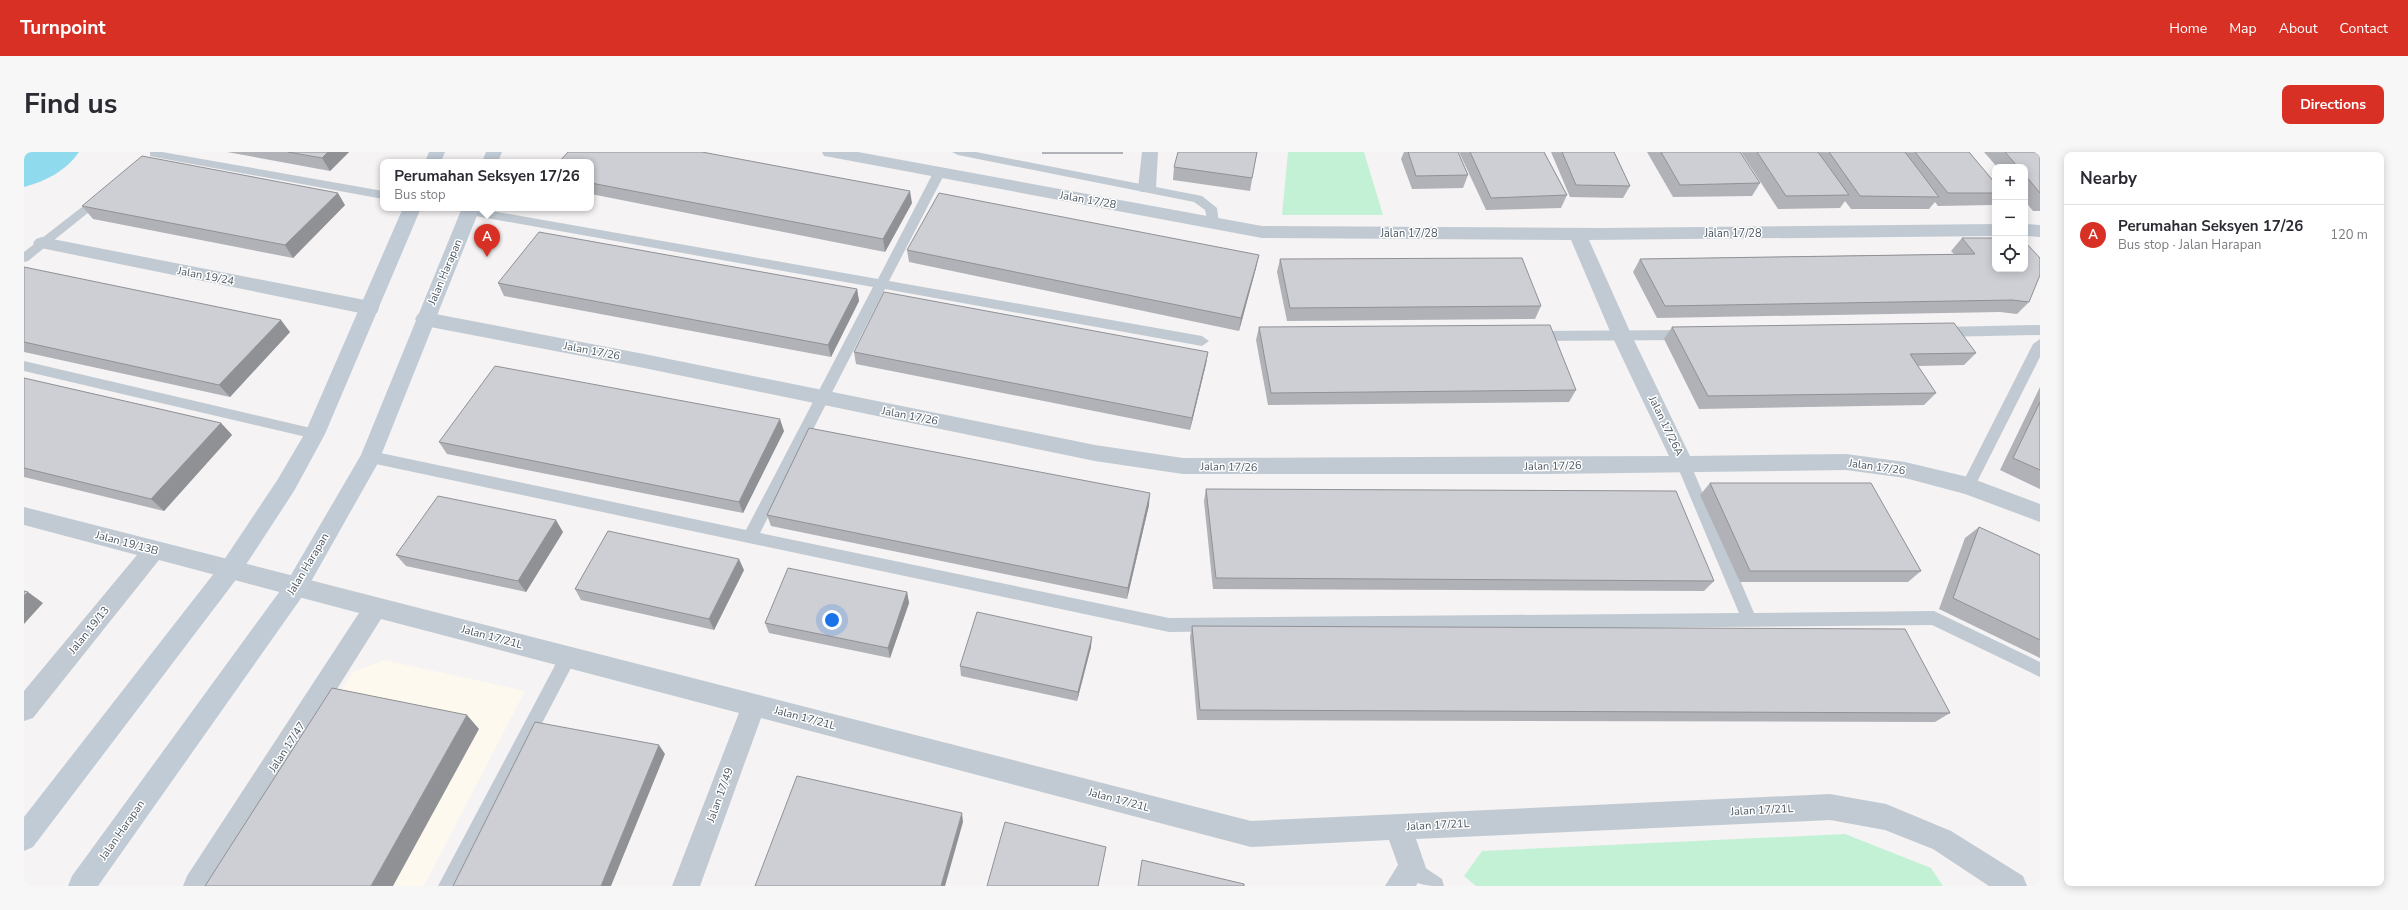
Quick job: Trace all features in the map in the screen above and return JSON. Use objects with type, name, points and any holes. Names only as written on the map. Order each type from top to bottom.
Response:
[{"type":"main road","points":[[24,838],[230,570],[286,485],[315,434],[411,211]]},
{"type":"main road","name":"Jalan Harapan","points":[[82,886],[296,587],[371,457],[425,319],[470,211]]},
{"type":"street","name":"Jalan 17/28","points":[[830,152],[872,156],[939,173],[1262,232],[1600,234],[1992,230]]},
{"type":"street","points":[[1147,188],[1150,152]]},
{"type":"street","points":[[1600,234],[1605,225],[1626,220],[1992,219]]},
{"type":"street","points":[[2028,219],[2040,219]]},
{"type":"street","points":[[2028,230],[2040,231]]},
{"type":"street","name":"Jalan 17/26A","points":[[1577,234],[1622,336],[1683,463]]},
{"type":"street","name":"Jalan 19/24","points":[[42,243],[370,308]]},
{"type":"street","name":"Jalan 17/26","points":[[425,319],[1095,453],[1183,466],[1548,466],[1846,462],[1905,470],[1968,486],[2040,513]]},
{"type":"street","name":"Jalan 19/13B","points":[[24,516],[230,570]]},
{"type":"street","name":"Jalan 19/13","points":[[24,710],[154,550]]},
{"type":"street","name":"Jalan 17/21L","points":[[230,570],[1251,834],[1830,807],[1886,817],[1942,840],[2014,886]]},
{"type":"street","name":"Jalan 17/47","points":[[197,886],[376,607]]},
{"type":"street","name":"Jalan 17/49","points":[[686,886],[754,705]]},
{"type":"street","points":[[1398,827],[1405,877]]},
{"type":"lane","points":[[958,152],[1198,199],[1211,208],[1213,223]]},
{"type":"lane","points":[[142,164],[156,153],[380,194]]},
{"type":"lane","points":[[750,537],[939,173]]},
{"type":"lane","points":[[24,258],[111,189]]},
{"type":"lane","points":[[482,211],[1202,342]]},
{"type":"lane","points":[[1930,332],[2040,330]]},
{"type":"lane","points":[[1519,336],[1701,335]]},
{"type":"lane","points":[[1968,486],[2040,344]]},
{"type":"lane","points":[[24,366],[315,434]]},
{"type":"lane","points":[[371,457],[1169,625],[1750,621],[1934,618],[2040,670]]},
{"type":"lane","name":"Jalan 17/26A","points":[[1683,463],[1750,621]]},
{"type":"lane","points":[[447,886],[568,657]]},
{"type":"lane","points":[[1405,877],[1435,886]]},
{"type":"shaded area","points":[[384,660],[525,691],[424,886],[218,886],[353,672]]},
{"type":"green space","points":[[1288,152],[1364,152],[1383,215],[1282,215]]},
{"type":"green space","points":[[1845,834],[1931,868],[1943,886],[1476,886],[1464,876],[1482,851]]},
{"type":"building","points":[[288,152],[328,152],[322,158]]},
{"type":"building","points":[[568,152],[702,152],[910,191],[883,239],[594,184],[594,159],[562,159]]},
{"type":"building","points":[[1178,152],[1257,152],[1252,178],[1174,167]]},
{"type":"building","points":[[1408,152],[1458,152],[1468,175],[1416,176]]},
{"type":"building","points":[[1470,152],[1544,152],[1567,195],[1491,198]]},
{"type":"building","points":[[1562,152],[1614,152],[1630,186],[1576,185]]},
{"type":"building","points":[[1661,152],[1740,152],[1760,183],[1680,185]]},
{"type":"building","points":[[1757,152],[1818,152],[1849,195],[1786,196]]},
{"type":"building","points":[[1829,152],[1905,152],[1939,197],[1860,196]]},
{"type":"building","points":[[1915,152],[1969,152],[1992,179],[1992,193],[1948,193]]},
{"type":"building","points":[[2005,152],[2040,152],[2040,193],[2028,179],[2028,164],[2015,164]]},
{"type":"building","points":[[142,156],[338,193],[285,245],[82,206]]},
{"type":"building","points":[[939,193],[1259,255],[1241,318],[907,250]]},
{"type":"building","points":[[539,232],[857,289],[828,345],[498,283]]},
{"type":"building","points":[[1962,238],[1992,238],[1992,272],[2028,272],[2028,245],[2040,258],[2040,275],[2029,302],[2012,300],[1665,306],[1640,259],[1975,254]]},
{"type":"building","points":[[1522,258],[1541,306],[1290,308],[1280,259]]},
{"type":"building","points":[[24,267],[281,320],[219,385],[24,342]]},
{"type":"building","points":[[884,292],[1208,352],[1192,418],[854,352]]},
{"type":"building","points":[[1954,323],[1976,353],[1910,354],[1936,393],[1708,396],[1672,327]]},
{"type":"building","points":[[1550,325],[1576,390],[1271,393],[1259,327]]},
{"type":"building","points":[[495,366],[780,419],[739,502],[439,442]]},
{"type":"building","points":[[24,378],[221,423],[151,499],[24,468]]},
{"type":"building","points":[[2040,402],[2040,470],[2013,458]]},
{"type":"building","points":[[809,428],[1150,493],[1128,588],[767,515]]},
{"type":"building","points":[[1710,483],[1871,483],[1921,571],[1750,571]]},
{"type":"building","points":[[1206,489],[1676,491],[1714,581],[1216,578]]},
{"type":"building","points":[[438,496],[556,520],[518,581],[396,555]]},
{"type":"building","points":[[1979,527],[2040,555],[2040,640],[1953,598]]},
{"type":"building","points":[[608,531],[739,559],[709,619],[575,589]]},
{"type":"building","points":[[788,568],[907,592],[888,648],[765,623]]},
{"type":"building","points":[[977,612],[1092,637],[1078,692],[960,666]]},
{"type":"building","points":[[1192,626],[1905,629],[1950,713],[1200,710]]},
{"type":"building","points":[[332,688],[467,715],[371,886],[205,886]]},
{"type":"building","points":[[535,722],[659,745],[601,886],[453,886]]},
{"type":"building","points":[[797,776],[962,813],[941,886],[755,886]]},
{"type":"building","points":[[1005,822],[1106,847],[1098,886],[987,886]]},
{"type":"building","points":[[1142,860],[1244,884],[1244,886],[1138,886]]},
{"type":"waterway","points":[[24,170],[52,152]]},
{"type":"place","name":"Perumahan Seksyen 17/26","points":[[487,257]]}]
